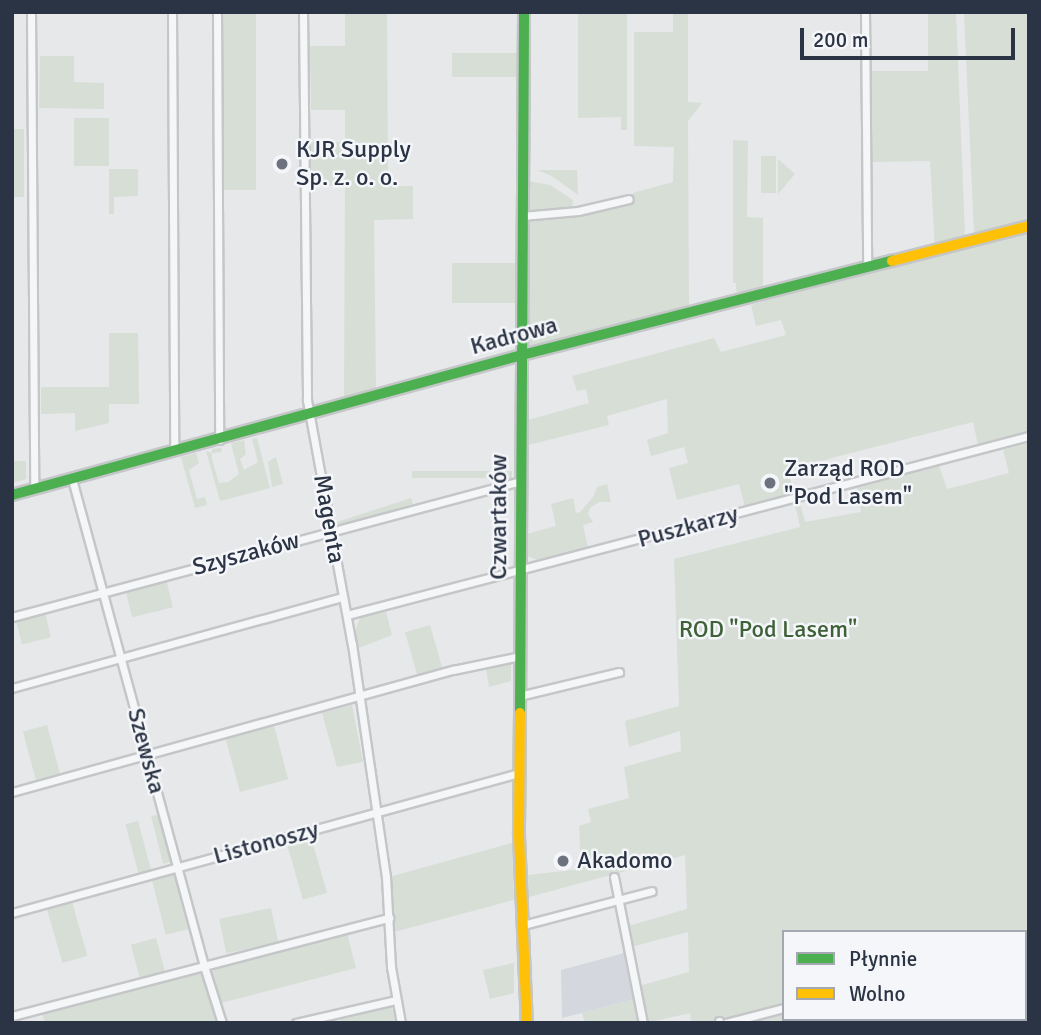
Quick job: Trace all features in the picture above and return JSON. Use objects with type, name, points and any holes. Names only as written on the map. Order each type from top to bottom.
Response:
[{"type":"street","points":[[31,12],[34,489]]},
{"type":"street","points":[[172,12],[174,451]]},
{"type":"street","points":[[217,12],[219,440]]},
{"type":"street","name":"Magenta","points":[[303,12],[309,412],[346,615],[374,814],[386,877],[396,1000],[401,1023]]},
{"type":"street","name":"Czwartaków","points":[[524,12],[519,773],[527,1023]]},
{"type":"street","points":[[865,12],[867,266]]},
{"type":"street","points":[[522,216],[578,211],[629,199]]},
{"type":"street","name":"Kadrowa","points":[[12,495],[522,355],[1029,226]]},
{"type":"street","name":"Puszkarzy","points":[[346,615],[1029,436]]},
{"type":"street","name":"Szewska","points":[[72,479],[204,966],[222,1023]]},
{"type":"street","name":"Szyszaków","points":[[12,617],[521,481]]},
{"type":"street","points":[[12,688],[343,597]]},
{"type":"street","points":[[12,792],[494,659],[520,656]]},
{"type":"street","points":[[519,695],[619,672]]},
{"type":"street","name":"Listonoszy","points":[[12,913],[519,773]]},
{"type":"street","points":[[614,877],[643,1023]]},
{"type":"street","points":[[523,925],[652,891]]},
{"type":"street","points":[[12,1016],[389,918]]},
{"type":"street","points":[[296,1023],[396,1000]]},
{"type":"street","points":[[722,1022],[782,1008]]},
{"type":"shaded area","points":[[628,952],[636,999],[562,1018],[561,970]]},
{"type":"green space","points":[[220,12],[256,12],[256,190],[220,190]]},
{"type":"green space","points":[[345,12],[387,12],[388,186],[413,186],[413,219],[374,220],[376,389],[344,398],[345,186],[311,186],[311,142],[345,142],[345,110],[311,110],[310,46],[345,46]]},
{"type":"green space","points":[[578,12],[627,12],[627,130],[621,130],[621,117],[578,118]]},
{"type":"green space","points":[[673,12],[688,12],[688,102],[702,103],[688,121],[689,305],[532,347],[528,344],[528,219],[577,213],[578,217],[633,203],[633,193],[673,182],[674,147],[634,146],[634,32],[673,32]]},
{"type":"green space","points":[[928,12],[956,12],[965,236],[961,243],[935,250],[930,161],[872,162],[872,71],[928,71]]},
{"type":"green space","points":[[964,12],[1029,12],[1029,225],[979,238],[974,234]]},
{"type":"green space","points":[[452,53],[517,53],[517,77],[452,77]]},
{"type":"green space","points":[[40,56],[74,56],[74,82],[104,83],[104,109],[39,108]]},
{"type":"green space","points":[[74,118],[109,118],[109,166],[74,166]]},
{"type":"green space","points":[[12,129],[24,129],[24,197],[12,197]]},
{"type":"green space","points":[[733,140],[748,141],[747,217],[763,218],[763,286],[740,293],[736,291],[736,283],[733,283]]},
{"type":"green space","points":[[761,156],[776,156],[776,193],[761,193]]},
{"type":"green space","points":[[778,159],[795,174],[778,194]]},
{"type":"green space","points":[[109,169],[138,169],[138,196],[114,197],[114,214],[109,214]]},
{"type":"green space","points":[[537,170],[577,170],[578,195],[552,176]]},
{"type":"green space","points":[[528,181],[550,185],[573,200],[572,206],[528,213]]},
{"type":"green space","points":[[1029,229],[1029,432],[978,445],[973,422],[839,456],[787,471],[795,494],[745,507],[739,484],[677,500],[669,468],[688,463],[684,447],[651,456],[647,440],[668,433],[667,399],[607,416],[609,425],[528,445],[528,420],[589,403],[586,389],[577,391],[572,376],[714,338],[721,352],[786,335],[781,320],[756,326],[751,305],[874,269]]},
{"type":"green space","points":[[452,263],[516,263],[516,303],[452,303]]},
{"type":"green space","points":[[109,333],[138,333],[139,404],[109,404],[109,423],[75,431],[75,413],[41,414],[41,387],[109,387]]},
{"type":"green space","points":[[257,438],[270,488],[220,501],[206,451],[212,453],[219,483],[228,482],[239,474],[231,443],[244,440],[246,454],[240,459],[244,470],[258,462],[252,439]]},
{"type":"green space","name":"ROD \"Pod Lasem\"","points":[[1029,443],[1029,1023],[730,1023],[782,1010],[782,1021],[1027,1021],[1027,930],[782,930],[782,1005],[713,1023],[691,1023],[690,1013],[646,1023],[639,986],[689,972],[688,932],[631,947],[628,926],[687,909],[685,855],[529,897],[528,875],[581,869],[579,826],[591,822],[588,809],[629,798],[624,767],[681,751],[680,731],[629,747],[625,721],[679,706],[674,559],[800,527],[795,504],[800,503],[805,522],[861,512],[857,488],[939,466],[947,489],[1009,473],[1003,450]]},
{"type":"green space","points":[[221,448],[222,452],[212,453],[212,449]]},
{"type":"green space","points":[[196,453],[199,463],[189,470],[197,499],[205,497],[207,505],[195,508],[181,457]]},
{"type":"green space","points":[[276,457],[283,484],[272,487],[268,462]]},
{"type":"green space","points":[[12,461],[26,461],[26,479],[12,483]]},
{"type":"green space","points":[[412,471],[512,471],[512,478],[412,478]]},
{"type":"green space","points":[[607,484],[611,502],[599,502],[590,508],[588,514],[593,522],[583,525],[588,547],[537,560],[528,556],[527,534],[556,526],[551,504],[573,498],[576,513],[580,512],[593,497],[597,487]]},
{"type":"green space","points":[[411,498],[413,504],[336,529],[334,523]]},
{"type":"green space","points":[[166,579],[173,607],[132,617],[125,589]]},
{"type":"green space","points":[[386,612],[392,635],[356,649],[354,634],[360,618]]},
{"type":"green space","points":[[45,613],[51,637],[22,645],[16,620]]},
{"type":"green space","points":[[430,625],[442,668],[417,675],[405,632]]},
{"type":"green space","points":[[511,661],[511,681],[489,687],[486,668]]},
{"type":"green space","points":[[352,705],[363,762],[337,767],[322,713]]},
{"type":"green space","points":[[47,725],[60,773],[36,780],[23,731]]},
{"type":"green space","points":[[274,726],[288,779],[240,792],[226,739]]},
{"type":"green space","points":[[160,814],[172,862],[163,864],[151,816]]},
{"type":"green space","points":[[138,821],[151,870],[139,874],[125,824]]},
{"type":"green space","points":[[311,837],[327,893],[303,900],[287,844]]},
{"type":"green space","points":[[512,843],[514,900],[394,932],[389,877]]},
{"type":"green space","points":[[174,873],[188,929],[166,935],[152,879]]},
{"type":"green space","points":[[72,902],[87,956],[62,963],[47,909]]},
{"type":"green space","points":[[271,908],[278,942],[226,953],[219,919]]},
{"type":"green space","points":[[347,933],[356,968],[221,1003],[212,973],[216,967]]},
{"type":"green space","points":[[156,938],[165,972],[140,979],[131,945]]},
{"type":"green space","points":[[514,963],[514,993],[490,999],[483,970]]},
{"type":"green space","points":[[202,972],[219,1023],[45,1023],[42,1013]]},
{"type":"green space","points":[[636,999],[641,1023],[585,1023],[582,1013]]},
{"type":"green space","points":[[391,1003],[396,1023],[341,1023],[340,1018]]},
{"type":"traffic: fast","points":[[520,713],[524,12]]},
{"type":"traffic: fast","points":[[12,495],[522,355],[892,261]]},
{"type":"traffic: slow","points":[[892,261],[1029,226]]},
{"type":"traffic: slow","points":[[520,713],[519,836],[527,1023]]},
{"type":"place","name":"KJR Supply Sp. z. o. o.","points":[[282,164]]},
{"type":"place","name":"Zarząd ROD \"Pod Lasem\"","points":[[770,483]]},
{"type":"place","name":"Akadomo","points":[[563,861]]}]
